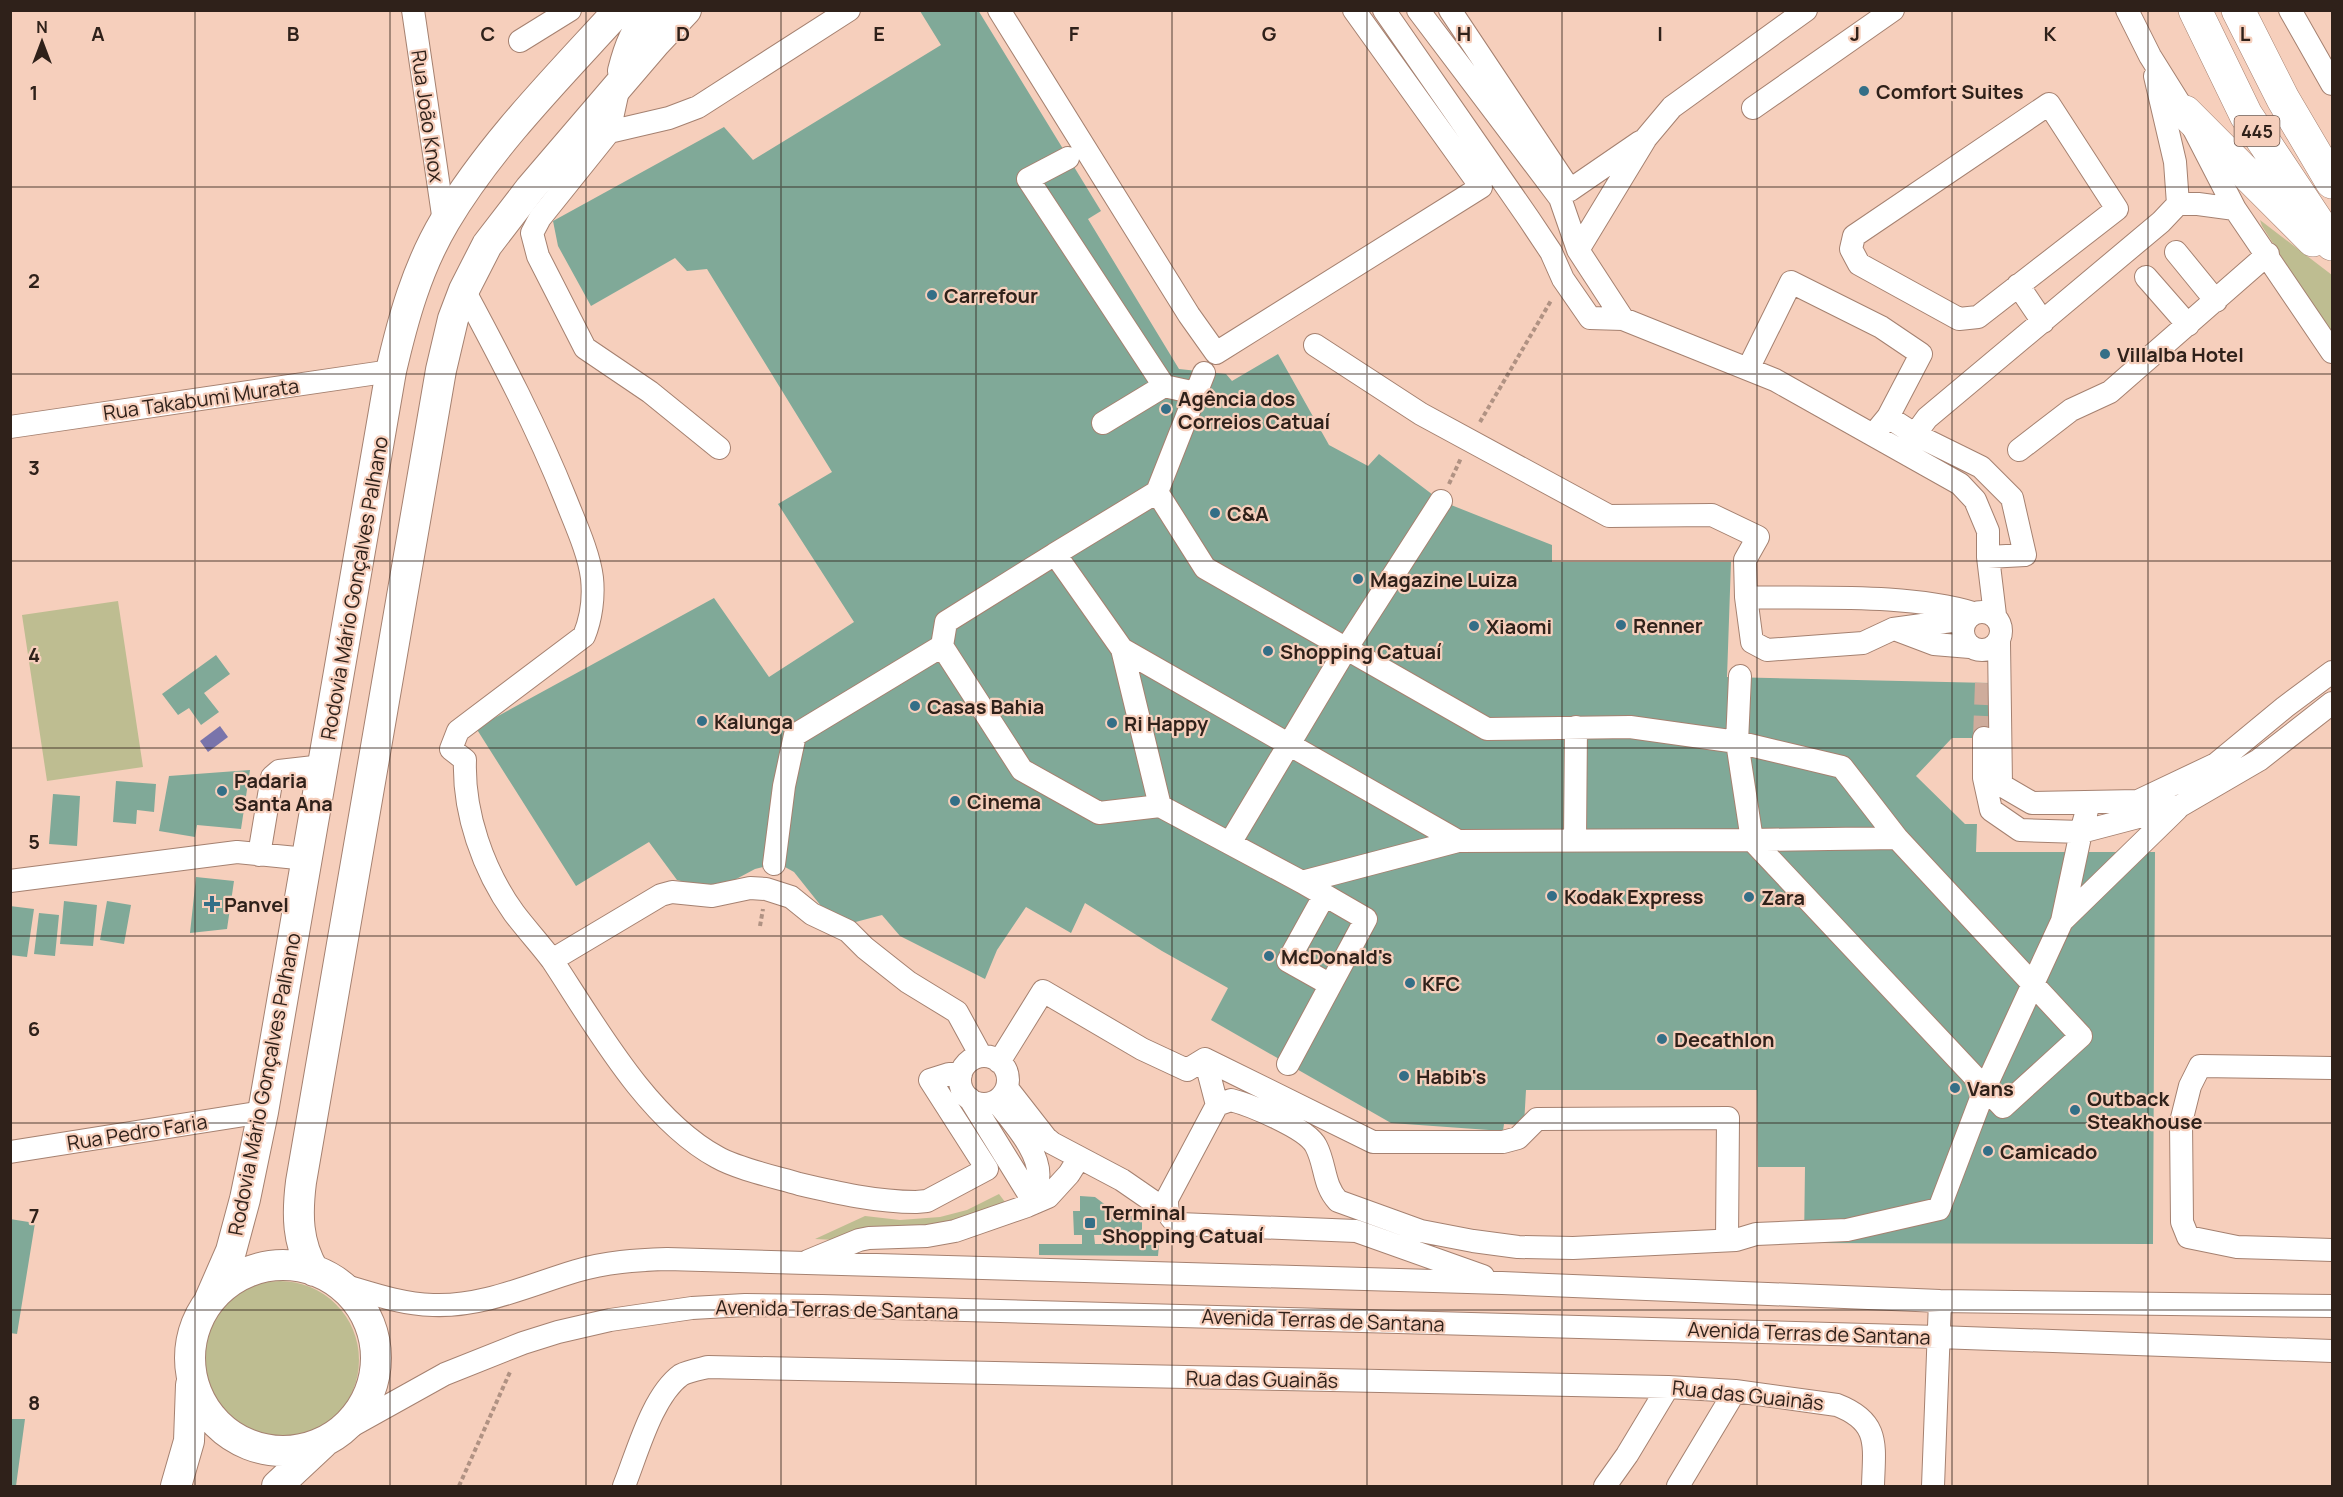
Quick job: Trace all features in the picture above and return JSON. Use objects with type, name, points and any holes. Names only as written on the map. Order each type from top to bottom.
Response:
[{"type":"highway","name":"445","points":[[2195,10],[2246,115],[2332,243]]},
{"type":"highway","name":"445","points":[[2238,10],[2283,99],[2332,182]]},
{"type":"highway","points":[[2184,112],[2332,260]]},
{"type":"highway","points":[[2301,128],[2332,161]]},
{"type":"main road","name":"Rodovia Mário Gonçalves Palhano","points":[[210,1299],[231,1251],[237,1230],[263,1112],[391,371],[404,315],[444,222],[500,145],[619,10]]},
{"type":"main road","points":[[619,84],[630,44],[641,23],[653,10]]},
{"type":"main road","points":[[277,1486],[351,1422],[366,1401],[374,1377],[376,1360],[371,1326],[352,1296],[308,1260],[298,1222],[301,1182],[441,370],[453,320],[464,290],[488,245],[516,205],[619,84],[686,10]]},
{"type":"main road","points":[[176,1486],[189,1440],[191,1379],[189,1362],[194,1328],[210,1299],[237,1277],[272,1266],[289,1266],[327,1277]]},
{"type":"main road","points":[[191,1379],[196,1395],[215,1423],[242,1443],[267,1450],[292,1451],[332,1437]]},
{"type":"street","name":"Rua João Knox","points":[[413,10],[444,222]]},
{"type":"street","points":[[520,41],[570,10]]},
{"type":"street","points":[[609,132],[669,118],[698,107],[849,10]]},
{"type":"street","points":[[999,10],[1189,315],[1216,353],[1481,187],[1354,10]]},
{"type":"street","points":[[1384,10],[1529,219],[1551,252],[1563,279],[1590,318],[1623,320],[1776,380],[1881,426],[1909,443],[1960,484],[1975,500],[1988,531],[1989,566],[1978,614],[1962,634],[1984,647]]},
{"type":"street","points":[[1418,10],[1565,194]]},
{"type":"street","points":[[1449,10],[1565,194],[1578,250],[1623,320]]},
{"type":"street","points":[[1578,250],[1646,138],[1672,108],[1806,10]]},
{"type":"street","points":[[1753,108],[1893,10]]},
{"type":"street","points":[[2127,10],[2235,210],[2268,254],[2300,307],[2332,352]]},
{"type":"street","points":[[2290,10],[2332,84]]},
{"type":"street","points":[[2150,56],[2175,162],[2178,204]]},
{"type":"street","points":[[619,84],[609,132],[540,218],[532,233],[538,256],[585,348],[650,392],[719,448]]},
{"type":"street","points":[[2049,104],[2117,209],[2018,285],[1978,317],[1959,320],[1858,264],[1851,249],[1854,236],[2049,104]]},
{"type":"street","points":[[1529,219],[1646,138]]},
{"type":"street","points":[[1068,158],[1028,179],[1164,386]]},
{"type":"street","points":[[1909,443],[1928,418],[2161,222],[2178,204],[2198,204],[2235,210]]},
{"type":"street","points":[[2176,252],[2216,301]]},
{"type":"street","points":[[2019,450],[2070,410],[2110,392],[2268,254]]},
{"type":"street","points":[[2146,277],[2188,325]]},
{"type":"street","points":[[1748,369],[1791,282],[1881,327],[1921,354],[1881,426]]},
{"type":"street","points":[[2018,285],[2043,322]]},
{"type":"street","points":[[464,290],[512,379],[554,471],[578,530],[592,577],[591,615],[584,636],[458,731],[451,749],[465,760],[472,824],[492,873],[513,912],[552,960],[640,1089],[674,1126],[718,1158],[835,1193],[916,1202],[927,1201],[987,1169],[930,1080],[950,1074],[961,1074]]},
{"type":"street","points":[[1315,345],[1421,414],[1610,516],[1712,515],[1758,537],[1746,560],[1746,597],[1752,642],[1767,650],[1863,643],[1893,629],[1978,614]]},
{"type":"street","name":"Rua Takabumi Murata","points":[[10,427],[391,371]]},
{"type":"street","points":[[1103,423],[1164,386],[1200,383],[1157,492],[946,622],[942,646],[1022,770],[1099,813],[1160,806],[1366,919],[1288,1064]]},
{"type":"street","points":[[1909,443],[1982,467],[2012,498],[2025,555],[1989,566]]},
{"type":"street","points":[[1157,492],[1205,568],[1486,729],[1630,727],[1737,742],[1842,766],[1898,838],[2081,1036],[2003,1107],[1752,840],[1737,742],[1740,676]]},
{"type":"street","points":[[1230,843],[1346,649],[1441,501]]},
{"type":"street","points":[[1055,554],[1122,649],[1160,806]]},
{"type":"street","points":[[1746,597],[1944,605],[1978,614],[2003,628],[1984,647],[1986,683]]},
{"type":"street","points":[[1862,600],[1893,629],[1934,644],[1984,647]]},
{"type":"street","points":[[774,864],[784,786],[795,735],[942,646]]},
{"type":"street","points":[[1984,647],[2001,785],[2032,803],[2138,801],[2216,764],[2332,672]]},
{"type":"street","points":[[1122,649],[1458,841]]},
{"type":"street","points":[[2062,921],[2180,806],[2259,760],[2332,703]]},
{"type":"street","points":[[1575,840],[1576,728]]},
{"type":"street","points":[[1984,738],[1984,778],[1991,810],[2020,830],[2081,832],[2180,806]]},
{"type":"street","points":[[259,855],[272,777],[279,771],[323,766]]},
{"type":"street","points":[[1502,1283],[1356,1231],[1179,1224],[1171,1220],[1167,1211],[1167,1199],[1217,1105],[1231,1100],[1304,1133],[1316,1144],[1331,1194],[1338,1201],[1421,1231],[1473,1241],[1518,1247],[1573,1248],[1736,1240],[1756,1234],[1847,1230],[1939,1209],[1985,1088],[2062,921],[2089,802]]},
{"type":"street","points":[[2020,830],[2032,819],[2032,803]]},
{"type":"street","points":[[1302,882],[1458,841],[1898,838]]},
{"type":"street","points":[[10,881],[237,852],[307,859]]},
{"type":"street","points":[[552,960],[662,895],[672,892],[712,896],[750,888],[779,892],[791,897],[812,914],[848,931],[865,948],[908,982],[957,1012],[990,1059],[1006,1071],[1001,1094],[1030,1146],[1038,1166],[1038,1182],[1029,1201]]},
{"type":"street","points":[[1324,896],[1288,961],[1329,984]]},
{"type":"street","points":[[1029,1201],[970,1099],[961,1088],[961,1074],[969,1062],[990,1059],[1043,991],[1142,1049],[1196,1065],[1373,1142],[1503,1142],[1518,1138],[1537,1119],[1728,1118],[1727,1240]]},
{"type":"street","points":[[1196,1065],[1217,1105]]},
{"type":"street","points":[[2332,1068],[2200,1066],[2184,1104],[2180,1135],[2182,1222],[2188,1237],[2237,1247],[2332,1250]]},
{"type":"street","points":[[970,1099],[983,1104],[1001,1094]]},
{"type":"street","points":[[1001,1094],[1046,1138],[1122,1180],[1167,1211]]},
{"type":"street","name":"Rua Pedro Faria","points":[[10,1152],[263,1112]]},
{"type":"street","points":[[803,1263],[859,1240],[927,1236],[955,1231],[1029,1201],[1048,1197],[1069,1174],[1079,1158]]},
{"type":"street","name":"Avenida Terras de Santana","points":[[327,1277],[385,1298],[410,1303],[459,1304],[486,1300],[578,1270],[634,1260],[1502,1283],[1940,1301],[2332,1306]]},
{"type":"street","points":[[1933,1486],[1940,1301]]},
{"type":"street","name":"Avenida Terras de Santana","points":[[332,1437],[445,1374],[523,1343],[610,1320],[692,1308],[745,1305],[1938,1337],[2332,1351]]},
{"type":"street","name":"Rua das Guainãs","points":[[624,1486],[656,1407],[667,1391],[682,1374],[708,1367],[1668,1387],[1735,1391],[1837,1405],[1851,1410],[1861,1418],[1875,1440],[1873,1486]]},
{"type":"street","points":[[1605,1486],[1627,1455],[1668,1387]]},
{"type":"street","points":[[1678,1486],[1735,1391]]},
{"type":"path","points":[[1441,501],[1470,439],[1563,279]]},
{"type":"path","points":[[459,1486],[523,1343]]},
{"type":"shaded area","points":[[2260,220],[2332,275],[2332,336],[2262,226]]},
{"type":"shaded area","points":[[118,601],[143,767],[47,781],[22,615]]},
{"type":"shaded area","points":[[220,726],[228,737],[208,752],[200,741]]},
{"type":"shaded area","points":[[999,1194],[1005,1202],[963,1220],[837,1240],[815,1239],[865,1216],[900,1220],[940,1217],[967,1210]]},
{"type":"shaded area","points":[[280,1281],[310,1287],[336,1304],[353,1330],[359,1360],[353,1390],[336,1416],[310,1433],[280,1439],[250,1433],[224,1416],[207,1390],[201,1360],[207,1330],[224,1304],[250,1287]]},
{"type":"building","name":"Shopping Catuaí","points":[[978,10],[1101,211],[1088,219],[1179,369],[1226,374],[1232,381],[1278,354],[1329,445],[1368,466],[1379,454],[1441,501],[1552,545],[1552,562],[1731,562],[1727,677],[1991,683],[1989,738],[1952,738],[1916,776],[1965,824],[1977,824],[1976,852],[2155,852],[2153,1244],[1804,1243],[1805,1167],[1758,1167],[1757,1090],[1526,1090],[1524,1125],[1504,1124],[1503,1131],[1391,1123],[1211,1020],[1228,988],[1162,951],[1085,903],[1071,933],[1026,907],[997,950],[985,979],[900,936],[882,915],[848,924],[825,911],[794,872],[774,864],[755,869],[725,885],[689,883],[677,880],[649,842],[576,886],[476,728],[714,598],[769,677],[854,622],[778,504],[832,472],[707,269],[687,271],[675,258],[591,306],[558,246],[553,221],[724,127],[753,160],[941,45],[920,11]]},
{"type":"building","points":[[216,655],[230,674],[204,693],[219,712],[201,725],[189,708],[178,715],[162,694]]},
{"type":"building","points":[[250,770],[241,829],[197,825],[195,837],[159,831],[169,776]]},
{"type":"building","points":[[116,781],[156,784],[154,812],[137,810],[136,824],[113,822]]},
{"type":"building","points":[[53,794],[80,796],[77,846],[49,844]]},
{"type":"building","points":[[196,877],[234,881],[227,929],[190,933]]},
{"type":"building","points":[[64,901],[97,905],[93,946],[60,944]]},
{"type":"building","points":[[107,901],[131,905],[124,944],[100,940]]},
{"type":"building","points":[[10,906],[34,909],[27,957],[10,955]]},
{"type":"building","points":[[39,913],[59,915],[55,956],[34,954]]},
{"type":"building","points":[[1080,1196],[1095,1197],[1119,1215],[1142,1217],[1142,1235],[1115,1235],[1115,1244],[1159,1245],[1158,1256],[1039,1255],[1039,1244],[1082,1244],[1082,1235],[1074,1235],[1073,1211],[1080,1211]],"holes":[[[1094,1235],[1102,1235],[1102,1244],[1095,1244]]]},
{"type":"building","points":[[10,1219],[35,1223],[17,1334],[10,1333]]},
{"type":"building","points":[[10,1419],[25,1419],[16,1486],[10,1486]]},
{"type":"tunnel","points":[[1984,738],[1986,683]]},
{"type":"place","name":"Comfort Suites","points":[[1864,91]]},
{"type":"place","name":"Carrefour","points":[[932,295]]},
{"type":"place","name":"Villalba Hotel","points":[[2105,354]]},
{"type":"place","name":"Agência dos Correios Catuaí","points":[[1166,409]]},
{"type":"place","name":"C&A","points":[[1215,513]]},
{"type":"place","name":"Magazine Luiza","points":[[1358,579]]},
{"type":"place","name":"Renner","points":[[1621,625]]},
{"type":"place","name":"Xiaomi","points":[[1474,626]]},
{"type":"place","name":"Shopping Catuaí","points":[[1268,651]]},
{"type":"place","name":"Casas Bahia","points":[[915,706]]},
{"type":"place","name":"Kalunga","points":[[702,721]]},
{"type":"place","name":"Ri Happy","points":[[1112,723]]},
{"type":"place","name":"Padaria Santa Ana","points":[[222,791]]},
{"type":"place","name":"Cinema","points":[[955,801]]},
{"type":"place","name":"Kodak Express","points":[[1552,896]]},
{"type":"place","name":"Zara","points":[[1749,897]]},
{"type":"place","name":"Panvel","points":[[212,904]]},
{"type":"place","name":"McDonald's","points":[[1269,956]]},
{"type":"place","name":"KFC","points":[[1410,983]]},
{"type":"place","name":"Decathlon","points":[[1662,1039]]},
{"type":"place","name":"Habib's","points":[[1404,1076]]},
{"type":"place","name":"Vans","points":[[1955,1088]]},
{"type":"place","name":"Outback Steakhouse","points":[[2075,1110]]},
{"type":"place","name":"Camicado","points":[[1988,1151]]},
{"type":"place","name":"Terminal Shopping Catuaí","points":[[1090,1223]]}]
